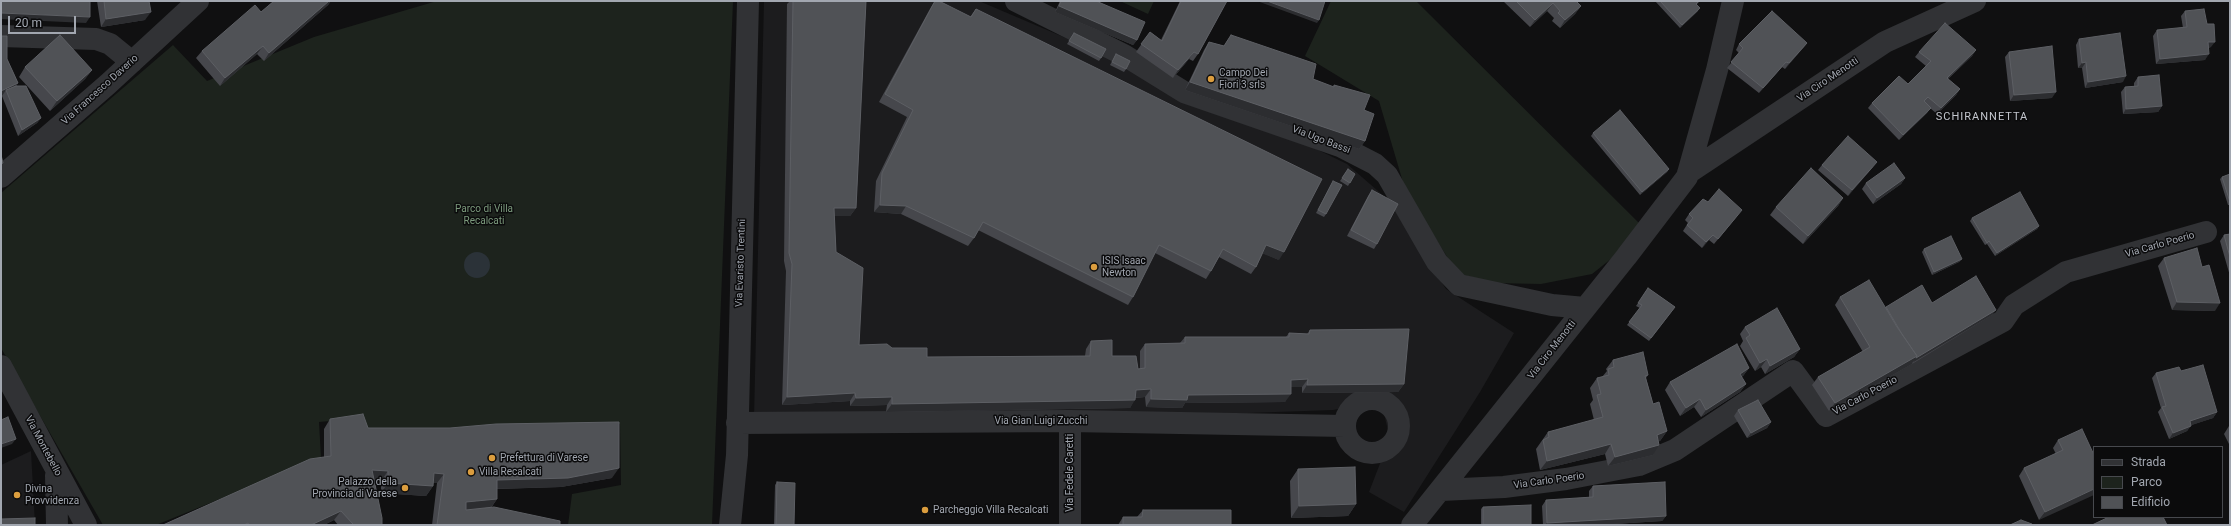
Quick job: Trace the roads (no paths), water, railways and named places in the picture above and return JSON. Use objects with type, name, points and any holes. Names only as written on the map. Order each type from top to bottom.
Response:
[{"type":"street","name":"Via Francesco Daverio","points":[[1,177],[132,62],[198,1]]},
{"type":"street","name":"Via Evaristo Trentini","points":[[730,525],[737,455],[748,1]]},
{"type":"street","name":"Via Ugo Bassi","points":[[1016,1],[1124,55],[1184,92],[1340,146],[1375,164],[1387,175],[1437,262],[1459,285],[1552,305],[1585,308]]},
{"type":"street","name":"Via Ciro Menotti","points":[[1688,173],[1717,70],[1733,1]]},
{"type":"street","name":"Via Ciro Menotti","points":[[1412,525],[1585,308],[1688,173],[1885,42],[1975,1]]},
{"type":"street","points":[[1,36],[96,39],[110,44],[132,62]]},
{"type":"street","name":"Via Carlo Poerio","points":[[1441,490],[1504,487],[1566,480],[1639,465],[1675,450],[1793,371],[1826,416],[2003,322],[2014,305],[2066,272],[2206,232]]},
{"type":"street","name":"Via Montebello","points":[[1,366],[86,525]]},
{"type":"street","name":"Via Gian Luigi Zucchi","points":[[737,423],[1070,420],[1345,426]]},
{"type":"street","name":"Via Fedele Caretti","points":[[1070,420],[1070,525]]},
{"type":"street","points":[[56,470],[57,525]]},
{"type":"place","name":"Campo Dei Fiori 3 srls","points":[[1211,79]]},
{"type":"place","name":"ISIS Isaac Newton","points":[[1094,267]]},
{"type":"place","name":"Prefettura di Varese","points":[[492,458]]},
{"type":"place","name":"Villa Recalcati","points":[[471,472]]},
{"type":"place","name":"Palazzo della Provincia di Varese","points":[[405,488]]},
{"type":"place","name":"Divina Provvidenza","points":[[17,495]]},
{"type":"place","name":"Parcheggio Villa Recalcati","points":[[925,510]]},
{"type":"district","name":"SCHIRANNETTA","points":[[1982,117]]},
{"type":"park label","name":"Parco di Villa Recalcati","points":[[484,214]]}]
